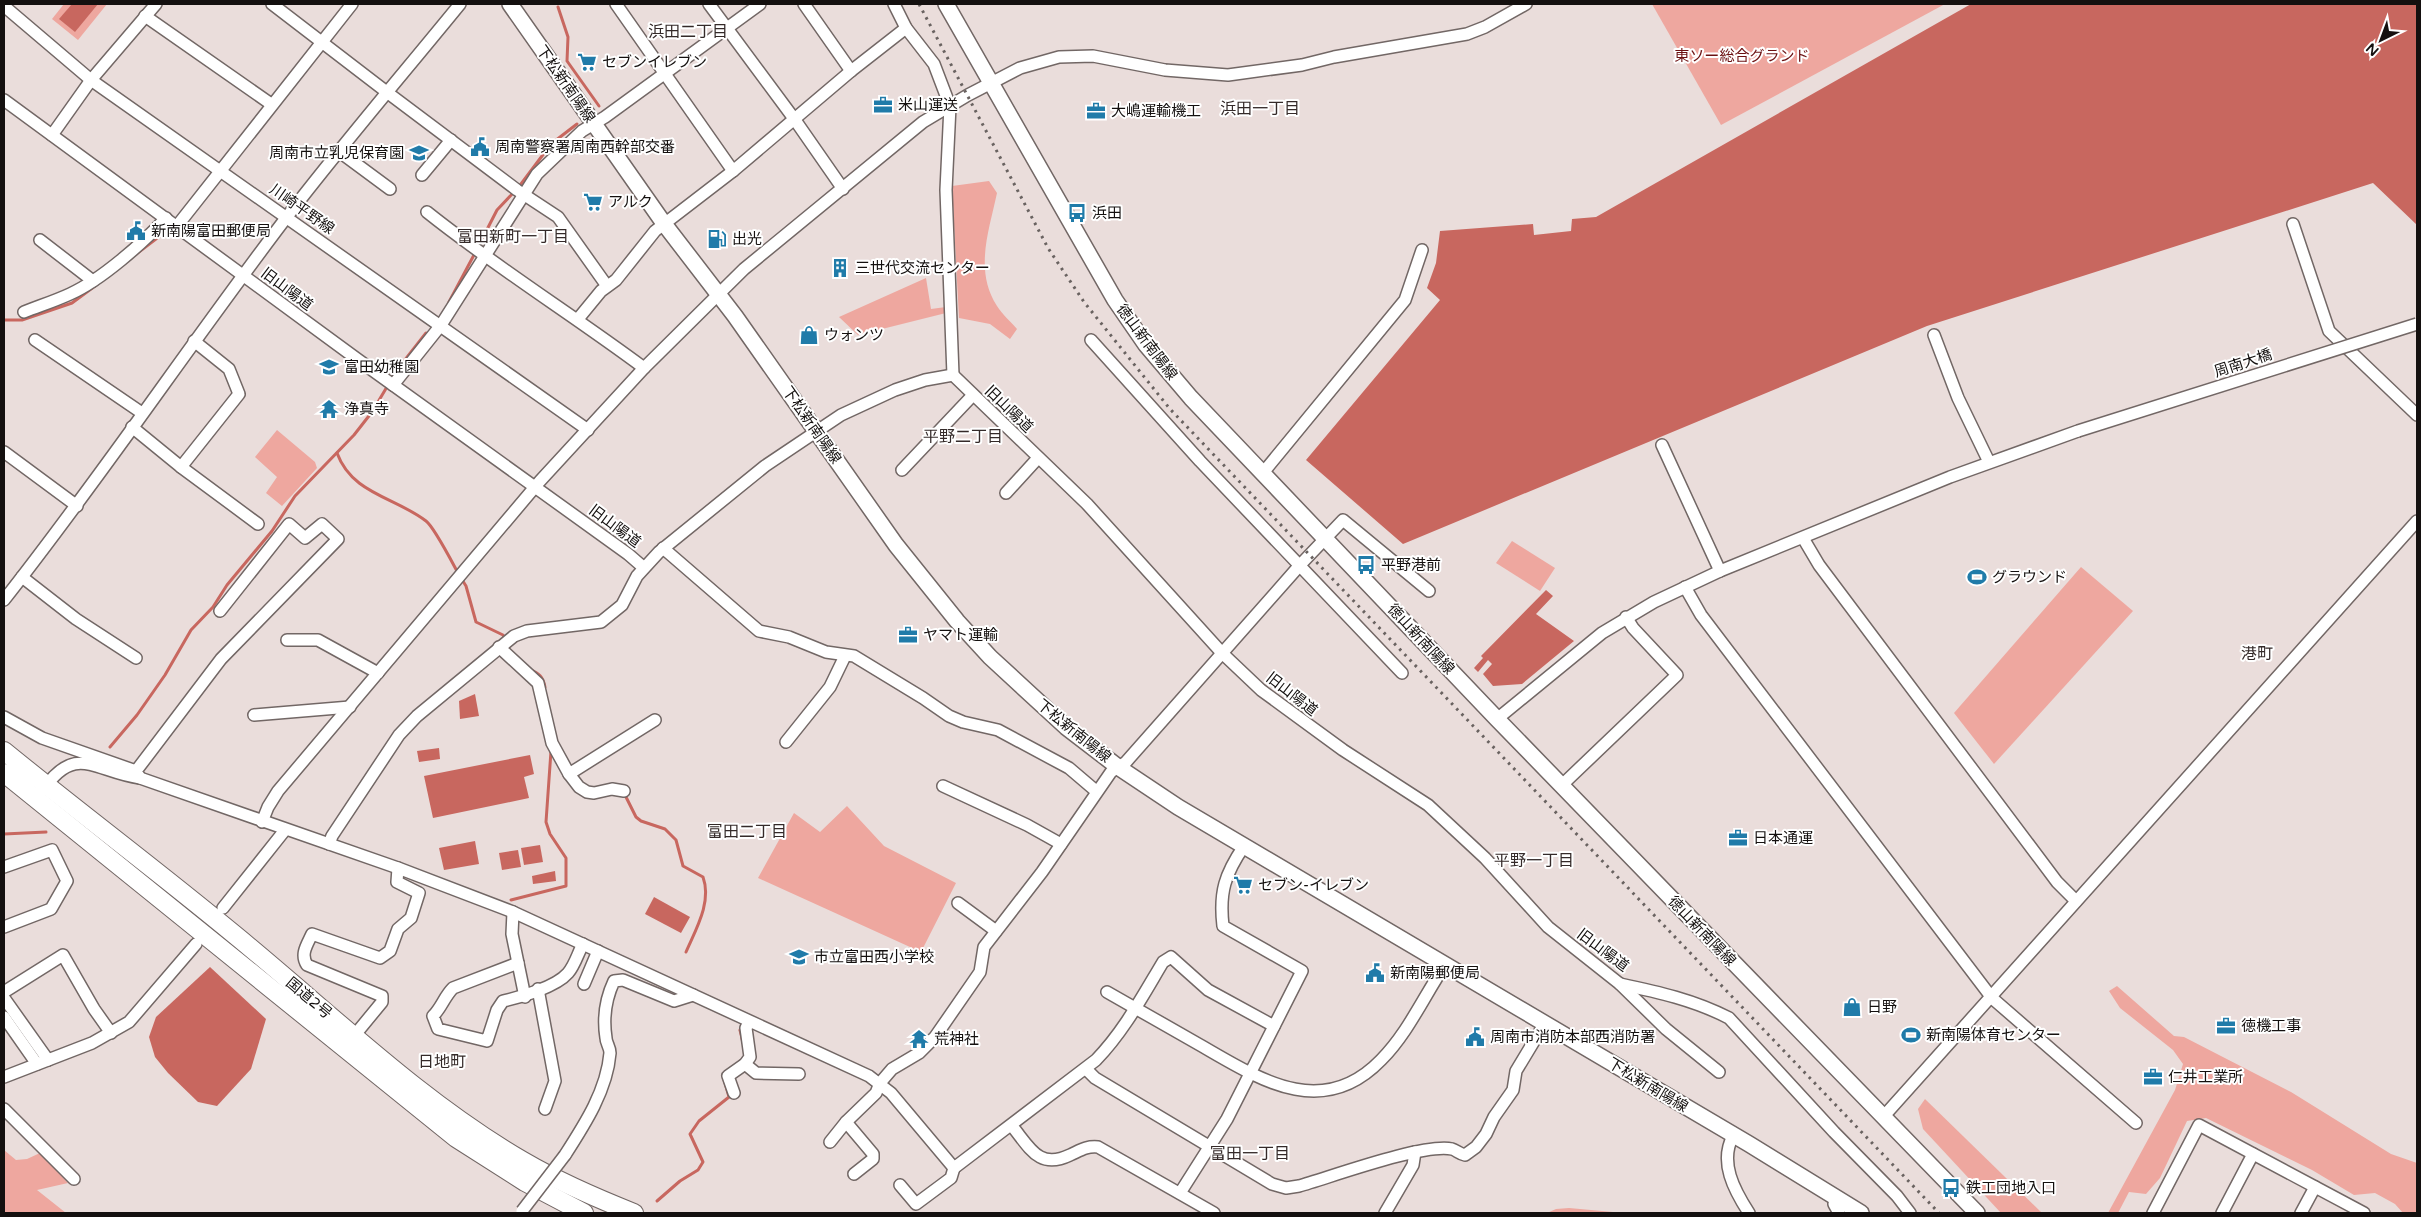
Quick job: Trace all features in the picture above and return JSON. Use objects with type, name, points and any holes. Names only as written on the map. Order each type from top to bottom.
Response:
[{"type":"highway","name":"国道2号","points":[[4,751],[41,792],[389,1086],[456,1138],[525,1182],[584,1213]]},
{"type":"highway","name":"国道2号","points":[[4,774],[41,792],[235,935],[354,1036],[465,1123],[523,1161],[583,1192],[634,1213]]},
{"type":"main road","name":"下松新南陽線","points":[[510,4],[665,225],[718,294],[896,545],[957,622],[1039,703],[1066,727],[1118,767],[1244,846],[1546,1023],[1836,1196],[1861,1213]]},
{"type":"main road","name":"徳山新南陽線","points":[[946,4],[1115,300],[1146,345],[1191,398],[1497,719],[1977,1213]]},
{"type":"street","points":[[52,135],[91,80],[156,4]]},
{"type":"street","points":[[272,4],[520,192],[558,217],[607,286]]},
{"type":"street","points":[[177,226],[271,104],[352,4]]},
{"type":"street","points":[[4,600],[77,506],[194,341],[287,217],[460,4]]},
{"type":"street","points":[[616,4],[666,72],[733,170]]},
{"type":"street","points":[[709,4],[795,120],[843,189]]},
{"type":"street","points":[[393,385],[441,326],[520,192],[558,152],[582,131],[760,4]]},
{"type":"street","points":[[804,4],[851,71]]},
{"type":"street","points":[[894,4],[906,28],[934,64],[950,106],[946,190],[953,375]]},
{"type":"street","points":[[262,822],[268,807],[278,791],[536,487],[644,368],[744,269],[923,122],[991,83],[1027,66],[1059,57],[1093,56],[1165,70],[1228,75],[1302,66],[1334,57],[1467,34],[1485,27],[1526,4]]},
{"type":"street","name":"川崎平野線","points":[[4,6],[91,80],[588,430]]},
{"type":"street","points":[[145,16],[271,104]]},
{"type":"street","points":[[578,318],[607,286],[616,280],[655,231],[665,225],[795,120],[851,71],[906,28]]},
{"type":"street","name":"旧山陽道","points":[[6,106],[52,135],[393,385],[628,554],[643,567],[663,548],[765,466],[841,415],[895,390],[925,380],[953,375],[1093,510],[1222,653],[1261,690],[1304,723],[1428,804],[1485,858],[1539,919],[1620,984],[1672,995],[1708,1007],[1729,1018],[1834,1132],[1897,1196],[1910,1213]]},
{"type":"street","points":[[422,175],[451,140]]},
{"type":"street","points":[[340,152],[390,189]]},
{"type":"street","points":[[427,212],[483,257],[578,318],[644,368]]},
{"type":"street","points":[[24,312],[72,294],[93,281],[151,235],[166,218]]},
{"type":"street","points":[[2293,224],[2329,331],[2417,415]]},
{"type":"street","points":[[40,240],[93,281]]},
{"type":"street","points":[[1262,474],[1405,300],[1422,250]]},
{"type":"street","name":"周南大橋","points":[[1497,719],[1567,661],[1626,617],[1720,571],[1989,462],[2078,431],[2417,324]]},
{"type":"street","points":[[1934,335],[1958,398],[1989,462]]},
{"type":"street","points":[[34,340],[142,413]]},
{"type":"street","points":[[1091,340],[1200,461],[1402,673]]},
{"type":"street","points":[[181,467],[239,394],[229,369],[194,341]]},
{"type":"street","points":[[902,470],[973,395]]},
{"type":"street","points":[[132,427],[181,467],[258,524]]},
{"type":"street","points":[[1662,444],[1720,571]]},
{"type":"street","points":[[4,452],[77,506]]},
{"type":"street","points":[[1006,493],[1038,458]]},
{"type":"street","points":[[830,1142],[846,1122],[876,1093],[880,1084],[892,1069],[919,1053],[935,1037],[980,972],[984,947],[1042,872],[1096,791],[1111,772],[1132,755],[1300,565],[1326,540],[1343,520],[1429,591]]},
{"type":"street","points":[[1884,1116],[1992,998],[2076,901],[2417,522]]},
{"type":"street","points":[[138,775],[221,659],[338,539],[322,524],[305,538],[288,524],[220,611]]},
{"type":"street","points":[[1803,538],[1819,565],[2057,882],[2076,901]]},
{"type":"street","points":[[663,548],[759,631],[789,637],[826,652],[854,656],[864,660],[949,716],[998,730],[1069,768],[1096,791]]},
{"type":"street","points":[[329,844],[332,836],[399,735],[417,716],[514,636],[527,631],[601,622],[622,605],[643,567]]},
{"type":"street","points":[[22,577],[76,619],[136,658]]},
{"type":"street","points":[[1685,587],[1701,616],[1992,998],[2136,1123]]},
{"type":"street","points":[[1562,785],[1677,675],[1633,628],[1626,617]]},
{"type":"street","points":[[287,640],[318,640],[378,674]]},
{"type":"street","points":[[499,647],[538,683],[552,743],[569,774],[580,787],[587,792],[594,793],[612,789],[624,791]]},
{"type":"street","points":[[786,742],[830,687],[845,656]]},
{"type":"street","points":[[254,715],[350,707]]},
{"type":"street","points":[[4,717],[42,738],[138,775],[262,822],[398,868],[513,912],[869,1076],[891,1093],[954,1168]]},
{"type":"street","points":[[569,774],[655,720]]},
{"type":"street","points":[[41,792],[56,772],[73,762],[85,762],[123,776],[138,775]]},
{"type":"street","points":[[943,786],[1027,825],[1061,844]]},
{"type":"street","points":[[223,908],[285,830]]},
{"type":"street","points":[[1180,1193],[1227,1119],[1302,971],[1223,926],[1221,907],[1224,884],[1244,846]]},
{"type":"street","points":[[4,867],[52,850],[67,881],[51,909],[4,927]]},
{"type":"street","points":[[354,1036],[382,1002],[382,996],[307,965],[304,959],[304,949],[312,934],[380,958],[390,951],[398,929],[411,918],[419,893],[397,882],[398,868]]},
{"type":"street","points":[[958,902],[996,930]]},
{"type":"street","points":[[513,912],[512,934],[525,996]]},
{"type":"street","points":[[4,1077],[92,1043],[129,1022],[196,944]]},
{"type":"street","points":[[518,963],[453,988],[445,996],[442,1007],[433,1016],[438,1029],[487,1041],[503,1001],[525,996],[563,977],[569,972],[583,944]]},
{"type":"street","points":[[584,984],[598,951]]},
{"type":"street","points":[[4,992],[63,955],[94,1009],[111,1033]]},
{"type":"street","points":[[900,1184],[916,1204],[951,1178],[954,1168],[1012,1126],[1086,1068],[1112,1043],[1136,1008],[1163,962],[1171,957],[1208,990],[1274,1026]]},
{"type":"street","points":[[1107,992],[1249,1073],[1282,1087],[1301,1091],[1342,1088],[1364,1075],[1381,1060],[1401,1036],[1445,965]]},
{"type":"street","points":[[521,1212],[565,1155],[601,1090],[610,1050],[606,1040],[607,996],[614,981],[623,980],[674,1001],[693,996]]},
{"type":"street","points":[[1620,984],[1666,1028],[1719,1072]]},
{"type":"street","points":[[538,990],[555,1081],[545,1109]]},
{"type":"street","points":[[4,998],[48,1060]]},
{"type":"street","points":[[4,1017],[37,1064]]},
{"type":"street","points":[[734,1093],[728,1076],[745,1064],[750,1057],[746,1028],[749,1022]]},
{"type":"street","points":[[1086,1068],[1095,1078],[1272,1184],[1286,1188],[1299,1186],[1415,1152],[1436,1149],[1453,1150],[1465,1155],[1476,1147],[1512,1090],[1516,1071],[1546,1023]]},
{"type":"street","points":[[745,1064],[756,1073],[799,1074]]},
{"type":"street","points":[[4,1110],[74,1179]]},
{"type":"street","points":[[846,1122],[873,1154],[873,1159],[854,1174]]},
{"type":"street","points":[[2153,1213],[2199,1125],[2364,1213]]},
{"type":"street","points":[[1012,1126],[1029,1147],[1048,1162],[1056,1161],[1087,1146],[1098,1147],[1214,1213]]},
{"type":"street","points":[[1733,1136],[1726,1148],[1726,1160],[1737,1194],[1749,1213]]},
{"type":"street","points":[[1385,1213],[1413,1165],[1415,1152]]},
{"type":"street","points":[[2222,1213],[2253,1154]]},
{"type":"street","points":[[2301,1213],[2315,1187]]},
{"type":"street","points":[[1836,1196],[1834,1204],[1839,1213]]},
{"type":"green space","points":[[64,4],[107,4],[78,40],[52,19]]},
{"type":"green space","name":"東ソー総合グランド","points":[[1652,4],[1945,4],[1721,125]]},
{"type":"green space","points":[[989,181],[997,193],[985,250],[986,278],[997,306],[1017,329],[1010,339],[990,324],[959,318],[952,186]]},
{"type":"green space","points":[[926,278],[931,309],[946,307],[946,313],[858,335],[839,317]]},
{"type":"green space","points":[[277,430],[315,462],[317,468],[282,506],[266,493],[277,477],[255,457]]},
{"type":"green space","points":[[1512,541],[1555,568],[1540,591],[1496,563]]},
{"type":"green space","points":[[2081,567],[2133,611],[1994,764],[1954,713]]},
{"type":"green space","points":[[847,806],[884,846],[956,883],[921,952],[758,878],[794,813],[820,832]]},
{"type":"green space","points":[[2117,986],[2174,1036],[2184,1037],[2291,1092],[2391,1154],[2417,1163],[2417,1213],[2403,1213],[2395,1204],[2375,1193],[2354,1195],[2312,1170],[2206,1118],[2187,1121],[2160,1178],[2146,1194],[2129,1192],[2118,1213],[2108,1213],[2175,1090],[2183,1064],[2173,1050],[2120,1008],[2109,991]]},
{"type":"green space","points":[[1925,1099],[2042,1213],[2001,1213],[1923,1129],[1918,1109]]},
{"type":"green space","points":[[4,1150],[16,1160],[27,1159],[40,1153],[68,1183],[37,1190],[66,1213],[4,1213]]},
{"type":"green space","points":[[1569,1208],[1624,1213],[1547,1213],[1556,1209]]},
{"type":"shaded area","points":[[72,4],[98,4],[75,32],[59,19]]},
{"type":"shaded area","points":[[1971,4],[2417,4],[2417,225],[2373,183],[1927,326],[1403,544],[1306,460],[1440,300],[1427,288],[1436,263],[1440,231],[1533,224],[1534,235],[1571,231],[1572,219],[1596,217]]},
{"type":"shaded area","points":[[1546,590],[1553,596],[1536,614],[1574,641],[1522,684],[1493,686],[1483,674],[1492,664],[1488,660],[1478,672],[1474,668],[1483,658],[1481,656]]},
{"type":"shaded area","points":[[475,694],[479,716],[460,719],[459,701]]},
{"type":"shaded area","points":[[439,748],[440,759],[419,762],[417,751]]},
{"type":"shaded area","points":[[530,755],[534,774],[524,777],[529,798],[433,818],[424,776]]},
{"type":"shaded area","points":[[475,841],[479,864],[444,870],[439,848]]},
{"type":"shaded area","points":[[540,845],[543,862],[524,865],[521,848]]},
{"type":"shaded area","points":[[518,850],[521,867],[502,870],[499,853]]},
{"type":"shaded area","points":[[555,871],[556,881],[533,884],[532,876]]},
{"type":"shaded area","points":[[654,897],[690,917],[681,933],[645,914]]},
{"type":"shaded area","points":[[210,967],[266,1019],[251,1069],[217,1106],[198,1102],[168,1073],[155,1057],[149,1037],[156,1017]]},
{"type":"waterway","points":[[558,7],[568,37],[567,61],[599,106]]},
{"type":"waterway","points":[[518,188],[551,144],[577,124]]},
{"type":"waterway","points":[[478,247],[497,210],[514,192]]},
{"type":"waterway","points":[[135,255],[169,229]]},
{"type":"waterway","points":[[449,302],[475,253]]},
{"type":"waterway","points":[[4,320],[22,320],[72,303],[95,286]]},
{"type":"waterway","points":[[110,747],[137,715],[165,675],[191,630],[213,607],[227,585],[272,531],[295,496],[354,435],[372,412],[397,370],[426,333]]},
{"type":"waterway","points":[[337,453],[344,467],[353,478],[426,521],[438,537],[458,573]]},
{"type":"waterway","points":[[461,578],[466,586],[476,622],[503,635],[506,640]]},
{"type":"waterway","points":[[530,670],[540,676],[545,687]]},
{"type":"waterway","points":[[511,900],[566,886],[566,858],[550,834],[546,822],[551,751]]},
{"type":"waterway","points":[[625,795],[636,817],[641,821],[665,829],[676,840],[683,866],[703,877],[706,896],[702,915],[686,952]]},
{"type":"waterway","points":[[4,834],[46,832]]},
{"type":"waterway","points":[[740,1030],[743,1043]]},
{"type":"waterway","points":[[657,1201],[680,1181],[698,1170],[703,1162],[690,1134],[699,1121],[729,1097],[724,1079]]},
{"type":"railway","points":[[919,4],[1048,248],[1084,302],[1170,409],[1939,1213]]},
{"type":"place","name":"セブンイレブン","points":[[587,62]]},
{"type":"place","name":"米山運送","points":[[883,105]]},
{"type":"place","name":"大嶋運輸機工","points":[[1096,111]]},
{"type":"place","name":"周南警察署周南西幹部交番","points":[[480,147]]},
{"type":"place","name":"周南市立乳児保育園","points":[[419,153]]},
{"type":"place","name":"アルク","points":[[593,202]]},
{"type":"place","name":"浜田","points":[[1077,213]]},
{"type":"place","name":"新南陽富田郵便局","points":[[136,231]]},
{"type":"place","name":"出光","points":[[717,239]]},
{"type":"place","name":"三世代交流センター","points":[[840,268]]},
{"type":"place","name":"ウォンツ","points":[[809,335]]},
{"type":"place","name":"富田幼稚園","points":[[329,367]]},
{"type":"place","name":"浄真寺","points":[[329,409]]},
{"type":"place","name":"平野港前","points":[[1366,565]]},
{"type":"place","name":"グラウンド","points":[[1977,577]]},
{"type":"place","name":"ヤマト運輸","points":[[908,635]]},
{"type":"place","name":"日本通運","points":[[1738,838]]},
{"type":"place","name":"セブン-イレブン","points":[[1243,885]]},
{"type":"place","name":"市立富田西小学校","points":[[799,957]]},
{"type":"place","name":"新南陽郵便局","points":[[1375,973]]},
{"type":"place","name":"日野","points":[[1852,1007]]},
{"type":"place","name":"徳機工事","points":[[2226,1026]]},
{"type":"place","name":"新南陽体育センター","points":[[1911,1035]]},
{"type":"place","name":"周南市消防本部西消防署","points":[[1475,1037]]},
{"type":"place","name":"荒神社","points":[[919,1039]]},
{"type":"place","name":"仁井工業所","points":[[2153,1077]]},
{"type":"place","name":"鉄工団地入口","points":[[1951,1188]]},
{"type":"district","name":"浜田二丁目","points":[[688,31]]},
{"type":"district","name":"浜田一丁目","points":[[1260,108]]},
{"type":"district","name":"富田新町一丁目","points":[[513,236]]},
{"type":"district","name":"平野二丁目","points":[[963,436]]},
{"type":"district","name":"港町","points":[[2257,653]]},
{"type":"district","name":"富田二丁目","points":[[747,831]]},
{"type":"district","name":"平野一丁目","points":[[1534,860]]},
{"type":"district","name":"日地町","points":[[442,1061]]},
{"type":"district","name":"富田一丁目","points":[[1250,1153]]}]
